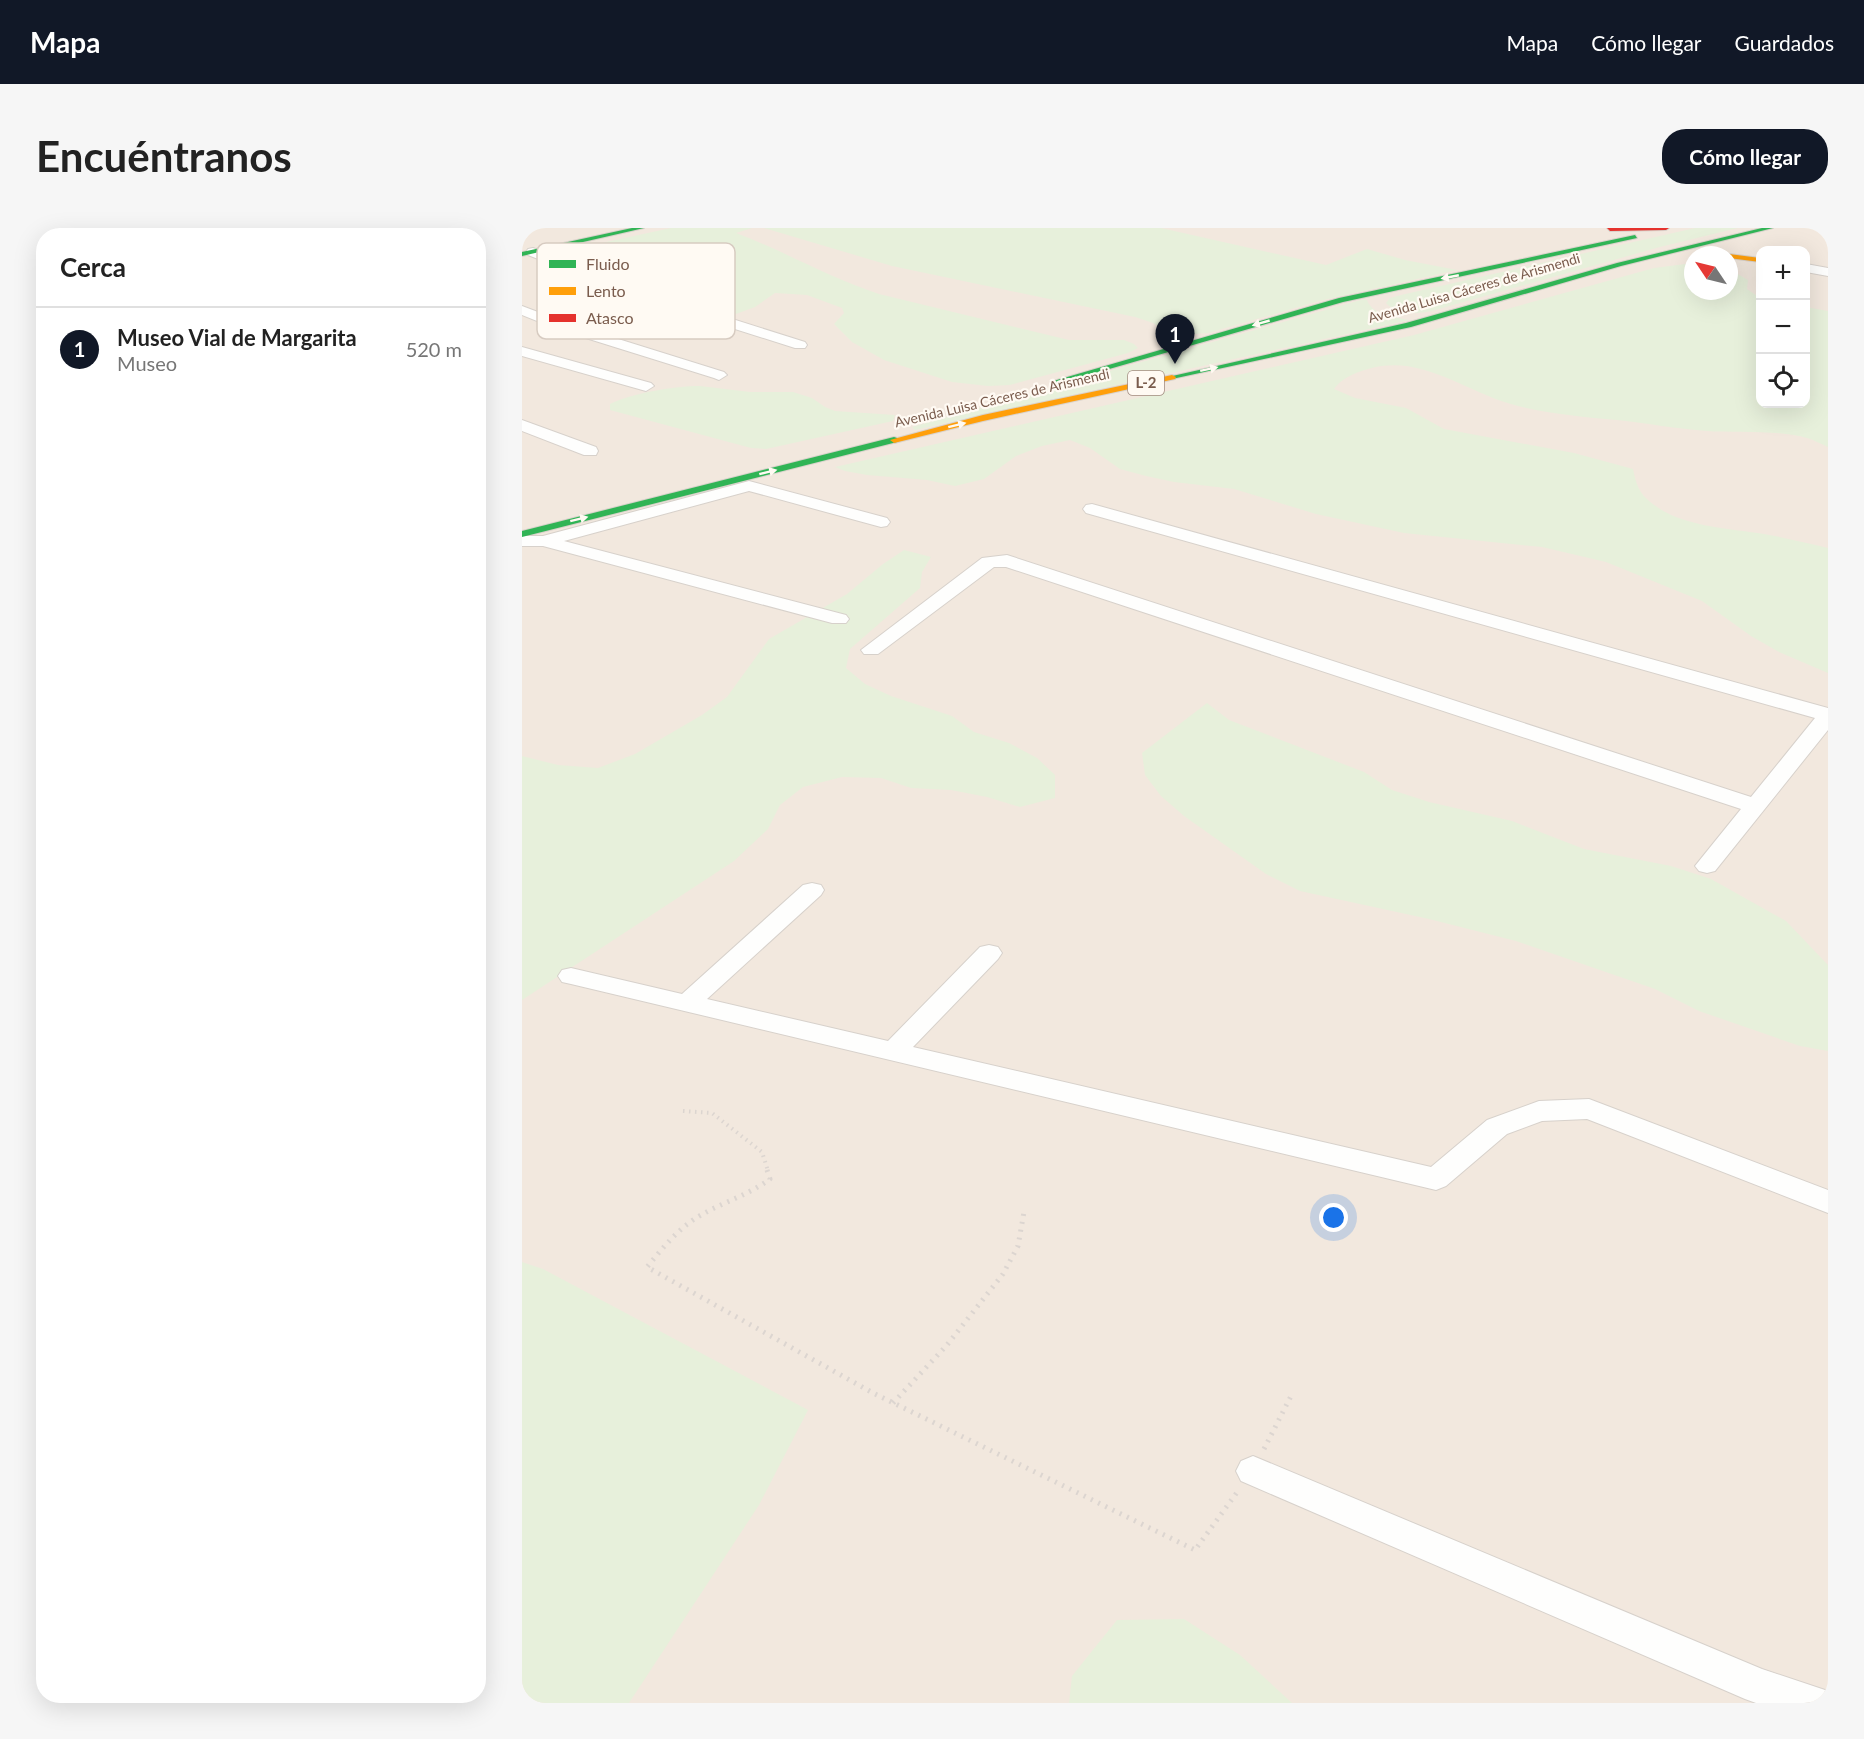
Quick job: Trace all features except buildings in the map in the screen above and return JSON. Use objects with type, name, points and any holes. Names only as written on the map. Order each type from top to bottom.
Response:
[{"type":"main road","points":[[573,243],[641,228]]},
{"type":"main road","points":[[1601,228],[1633,230],[1665,228]]},
{"type":"main road","name":"Avenida Luisa Cáceres de Arismendi","points":[[1040,386],[1342,300],[1424,281],[1549,257],[1672,228]]},
{"type":"main road","points":[[1756,255],[1740,242],[1764,229]]},
{"type":"main road","name":"Avenida Luisa Cáceres de Arismendi","points":[[522,534],[983,418],[1354,338],[1485,304],[1638,259],[1764,229]]},
{"type":"main road","points":[[1549,257],[1574,245],[1578,236]]},
{"type":"main road","points":[[1638,259],[1684,254]]},
{"type":"main road","points":[[1738,257],[1756,258]]},
{"type":"main road","points":[[1381,307],[1379,302],[1390,293],[1424,281]]},
{"type":"main road","points":[[1398,314],[1421,316],[1485,304]]},
{"type":"main road","name":"Avenida Luisa Cáceres de Arismendi","points":[[545,514],[967,407]]},
{"type":"street","points":[[1810,269],[1828,272]]},
{"type":"street","points":[[522,310],[537,316]]},
{"type":"street","points":[[735,325],[800,345]]},
{"type":"street","points":[[604,339],[719,375]]},
{"type":"street","points":[[522,351],[646,386]]},
{"type":"street","points":[[522,425],[590,451]]},
{"type":"street","points":[[543,541],[748,486],[881,522]]},
{"type":"street","points":[[1092,509],[1828,716],[1707,866]]},
{"type":"street","points":[[522,541],[543,541],[839,619]]},
{"type":"street","points":[[871,650],[989,562],[1007,561],[1755,806]]},
{"type":"street","points":[[687,1003],[812,890]]},
{"type":"street","points":[[893,1052],[988,953]]},
{"type":"street","points":[[571,976],[1436,1179],[1497,1127],[1539,1111],[1589,1109],[1828,1202]]},
{"type":"street","points":[[1254,1471],[1758,1686],[1811,1703]]},
{"type":"path","points":[[683,1111],[712,1113],[762,1152],[770,1179],[754,1192],[722,1205],[686,1225],[664,1245],[647,1267],[893,1403],[1195,1550],[1254,1471],[1291,1396]]},
{"type":"path","points":[[893,1403],[947,1345],[1002,1274],[1018,1246],[1024,1212]]},
{"type":"shaded area","points":[[522,228],[1828,228],[1828,1703],[522,1703]]},
{"type":"green space","points":[[671,228],[752,228],[736,233],[879,294],[1069,340],[1124,340],[1138,348],[1128,353],[1010,385],[988,386],[952,382],[884,360],[852,342],[834,324],[844,313],[842,308],[807,295],[775,293],[755,307],[735,314],[735,243],[601,243]]},
{"type":"green space","points":[[764,228],[1161,228],[1326,265],[1367,249],[1405,260],[1457,270],[1319,301],[1208,333],[1178,335],[1135,317],[892,266]]},
{"type":"green space","points":[[1695,228],[1738,228],[1660,247],[1432,311],[1401,312],[1386,303],[1390,298],[1401,295]]},
{"type":"green space","points":[[1684,264],[1684,300],[1738,300],[1738,274],[1748,280],[1747,289],[1756,295],[1756,408],[1810,408],[1810,308],[1828,311],[1828,447],[1797,435],[1696,430],[1530,409],[1499,400],[1444,377],[1407,366],[1368,369],[1353,374],[1334,389],[1355,398],[1406,408],[1444,429],[1574,453],[1633,469],[1639,488],[1646,498],[1658,508],[1686,521],[1828,548],[1828,673],[1779,652],[1751,636],[1702,601],[1606,562],[1542,547],[1404,533],[1316,514],[1234,489],[1174,482],[1146,476],[1120,469],[1090,448],[1070,440],[1042,446],[1016,456],[984,479],[955,486],[927,480],[867,475],[835,467],[1414,335],[1654,268]]},
{"type":"green space","points":[[1367,300],[1379,312],[1409,320],[915,430],[912,427]]},
{"type":"green space","points":[[700,386],[750,392],[793,392],[812,398],[835,411],[895,415],[893,421],[766,449],[751,448],[610,410],[610,404],[642,393]]},
{"type":"green space","points":[[904,550],[931,557],[922,572],[920,588],[850,649],[846,668],[865,684],[891,696],[952,716],[974,732],[1009,743],[1037,758],[1055,775],[1055,798],[1020,807],[987,797],[951,790],[911,788],[881,778],[842,777],[803,787],[780,805],[768,829],[734,861],[522,1000],[522,756],[558,765],[598,768],[635,754],[702,715],[727,697],[769,639],[847,594]]},
{"type":"green space","points":[[1207,703],[1229,720],[1364,772],[1392,790],[1429,802],[1512,821],[1584,849],[1671,866],[1711,879],[1786,921],[1828,965],[1828,1051],[1800,1046],[1699,1011],[1655,989],[1516,941],[1429,919],[1300,891],[1266,874],[1184,816],[1161,796],[1145,775],[1142,753]]},
{"type":"green space","points":[[522,1262],[543,1269],[808,1410],[759,1505],[629,1703],[522,1703]]},
{"type":"green space","points":[[1184,1619],[1240,1655],[1292,1703],[1069,1703],[1072,1676],[1117,1620]]},
{"type":"traffic: fast","points":[[572,243],[641,228]]},
{"type":"traffic: fast","points":[[1172,377],[1408,325],[1619,264],[1770,228]]},
{"type":"traffic: fast","points":[[1054,382],[1342,300],[1635,237]]},
{"type":"traffic: fast","points":[[522,254],[537,251]]},
{"type":"traffic: fast","points":[[522,534],[894,440]]},
{"type":"traffic: slow","points":[[1738,257],[1756,259]]},
{"type":"traffic: slow","points":[[894,440],[1172,377]]},
{"type":"traffic: jam","points":[[1610,229],[1666,228]]},
{"type":"place","name":"Museo Vial de Margarita","points":[[1175,364]]}]
